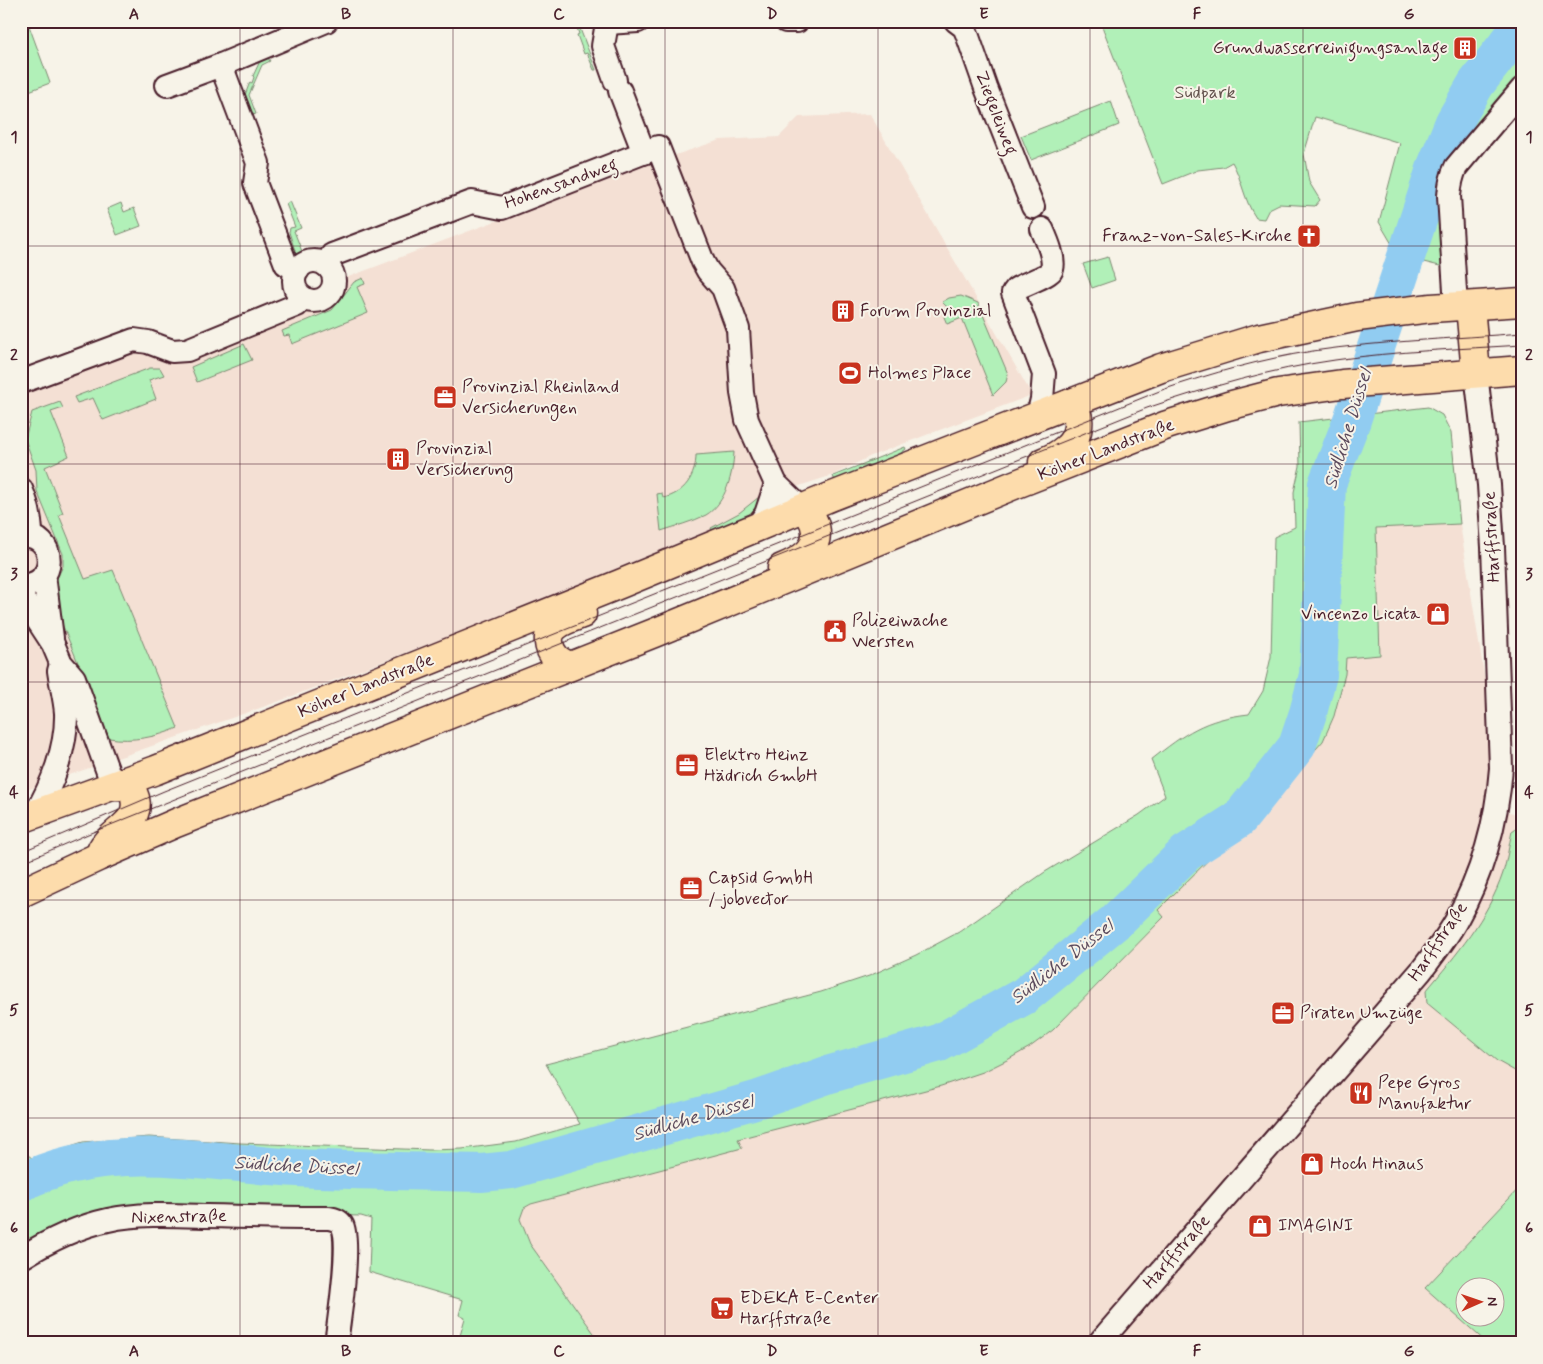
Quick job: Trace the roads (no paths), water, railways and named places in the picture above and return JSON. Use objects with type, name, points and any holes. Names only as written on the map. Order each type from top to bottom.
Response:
[{"type":"main road","name":"Kölner Landstraße","points":[[28,816],[112,786],[620,584],[802,509],[1161,368],[1258,338],[1358,317],[1422,308],[1522,302]]},
{"type":"main road","points":[[1463,306],[1476,373]]},
{"type":"main road","name":"Kölner Landstraße","points":[[21,893],[98,857],[185,820],[1167,425],[1278,393],[1342,384],[1522,370]]},
{"type":"main road","points":[[1014,485],[1019,472],[1050,460],[1069,447],[1075,436],[1079,417],[1075,408],[1069,404]]},
{"type":"main road","name":"Kölner Landstraße","points":[[753,592],[758,578],[787,566],[807,554],[812,548],[816,529],[812,516],[802,509]]},
{"type":"main road","points":[[570,666],[555,657],[550,648],[549,637],[552,629],[557,624],[614,600],[620,584]]},
{"type":"main road","points":[[98,857],[107,840],[127,825],[136,809],[134,796],[130,789],[124,786],[112,786]]},
{"type":"street","points":[[166,85],[326,21]]},
{"type":"street","points":[[638,21],[606,22],[603,46],[618,86],[651,150],[703,262],[708,271],[723,288],[730,305],[738,329],[742,393],[747,420],[776,484],[802,509]]},
{"type":"street","points":[[786,21],[797,21]]},
{"type":"street","name":"Ziegeleiweg","points":[[956,21],[964,27],[967,34],[1033,207]]},
{"type":"street","points":[[220,65],[258,163],[255,183],[286,264],[298,270]]},
{"type":"street","points":[[1463,306],[1449,196],[1452,175],[1456,167],[1522,89]]},
{"type":"street","name":"Hohensandweg","points":[[326,265],[332,255],[472,202],[502,208],[651,150]]},
{"type":"street","points":[[1038,416],[1042,399],[1044,374],[1014,293],[1016,288],[1051,271],[1052,256],[1042,229]]},
{"type":"street","points":[[311,261],[319,261],[326,265],[331,270],[334,278],[331,292],[325,298],[318,301],[303,298],[295,285],[295,277],[298,270],[304,264],[311,261]]},
{"type":"street","points":[[21,382],[134,340],[148,342],[172,351],[187,350],[297,305],[303,298]]},
{"type":"street","name":"Harffstraße","points":[[1099,1343],[1421,972],[1455,923],[1470,893],[1498,805],[1501,768],[1493,547],[1489,485],[1476,373]]},
{"type":"street","points":[[1044,374],[1052,380],[1069,404]]},
{"type":"street","points":[[756,528],[766,514],[776,484]]},
{"type":"street","points":[[21,489],[31,521],[26,536],[42,542],[48,552],[49,564],[44,576],[33,584],[21,585]]},
{"type":"street","points":[[28,816],[45,797],[52,782],[64,733],[66,715],[44,576]]},
{"type":"street","points":[[21,595],[74,678],[112,786]]},
{"type":"street","name":"Nixenstraße","points":[[21,1258],[44,1243],[69,1232],[110,1220],[136,1216],[329,1218],[337,1220],[342,1225],[344,1232],[344,1254],[342,1304],[336,1343]]},
{"type":"waterway","name":"Südliche Düssel","points":[[21,1183],[53,1169],[87,1161],[122,1157],[193,1159],[344,1170],[481,1173],[511,1170],[759,1099],[827,1075],[939,1043],[1024,996],[1115,922],[1186,853],[1239,819],[1297,746],[1318,675],[1327,484],[1352,420],[1436,166],[1454,122],[1476,84],[1522,25]]},
{"type":"tram line","points":[[21,852],[164,791],[1162,390],[1237,367],[1313,351],[1391,342],[1522,333]]},
{"type":"tram line","points":[[21,863],[88,834],[1147,408],[1194,393],[1287,368],[1382,354],[1522,345]]},
{"type":"place","name":"Grundwasserreinigungsanlage","points":[[1465,48]]},
{"type":"place","name":"Franz-von-Sales-Kirche","points":[[1309,236]]},
{"type":"place","name":"Forum Provinzial","points":[[843,311]]},
{"type":"place","name":"Holmes Place","points":[[850,373]]},
{"type":"place","name":"Provinzial Rheinland Versicherungen","points":[[445,397]]},
{"type":"place","name":"Provinzial Versicherung","points":[[398,459]]},
{"type":"place","name":"Vincenzo Licata","points":[[1438,614]]},
{"type":"place","name":"Polizeiwache Wersten","points":[[835,631]]},
{"type":"place","name":"Elektro Heinz Hädrich GmbH","points":[[687,765]]},
{"type":"place","name":"Capsid GmbH / jobvector","points":[[691,888]]},
{"type":"place","name":"Piraten Umzüge","points":[[1283,1013]]},
{"type":"place","name":"Pepe Gyros Manufaktur","points":[[1361,1093]]},
{"type":"place","name":"Hoch Hinaus","points":[[1312,1164]]},
{"type":"place","name":"IMAGINI","points":[[1260,1226]]},
{"type":"place","name":"EDEKA E-Center Harffstraße","points":[[722,1308]]},
{"type":"park label","name":"Südpark","points":[[1205,93]]}]
